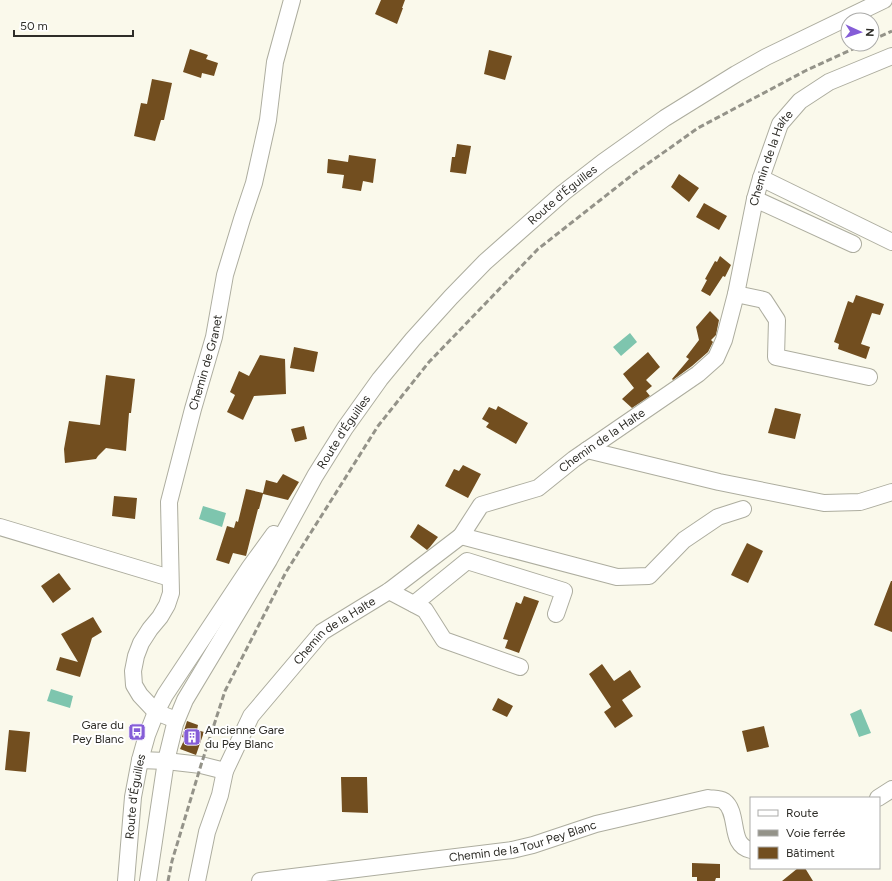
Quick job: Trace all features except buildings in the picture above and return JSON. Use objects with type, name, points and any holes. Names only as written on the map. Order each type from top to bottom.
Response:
[{"type":"street","name":"Chemin de Granet","points":[[156,712],[140,695],[134,685],[133,671],[136,656],[141,644],[167,605],[171,592],[169,502],[193,409],[214,337],[225,275],[254,183],[268,120],[275,62],[292,0]]},
{"type":"street","name":"Route d'Éguilles","points":[[148,881],[166,761],[176,720],[185,700],[269,560],[315,476],[344,428],[380,379],[413,339],[485,262],[563,193],[665,118],[766,57],[884,0]]},
{"type":"street","name":"Chemin de la Halte","points":[[225,771],[251,716],[322,632],[389,591],[462,536],[481,505],[538,488],[574,459],[698,374],[716,358],[724,340],[736,294],[755,199],[780,124],[800,101],[829,82],[892,56]]},
{"type":"street","points":[[761,178],[892,242]]},
{"type":"street","points":[[755,199],[853,244]]},
{"type":"street","points":[[736,294],[764,300],[777,320],[776,357],[869,377]]},
{"type":"street","points":[[587,450],[719,482],[824,503],[860,502],[892,492]]},
{"type":"street","name":"Route d'Éguilles","points":[[126,881],[133,796],[140,760],[147,735],[156,712],[165,694],[250,567],[315,476]]},
{"type":"street","points":[[462,536],[617,577],[649,576],[684,540],[718,517],[743,509]]},
{"type":"street","points":[[0,527],[170,578]]},
{"type":"street","points":[[414,604],[466,561],[564,591],[556,614]]},
{"type":"street","points":[[389,591],[425,610],[444,640],[520,667]]},
{"type":"street","points":[[156,712],[176,720]]},
{"type":"street","points":[[140,760],[201,765],[225,771],[220,795],[207,832],[202,879]]},
{"type":"street","points":[[880,797],[892,789]]},
{"type":"street","name":"Chemin de la Tour Pey Blanc","points":[[260,881],[512,850],[533,845],[596,824],[708,798],[724,801],[730,810],[739,842],[746,849],[750,850]]},
{"type":"water","points":[[630,333],[637,342],[621,356],[613,347]]},
{"type":"water","points":[[203,506],[226,513],[222,527],[199,519]]},
{"type":"water","points":[[51,689],[73,696],[70,708],[47,701]]},
{"type":"water","points":[[861,709],[871,733],[859,737],[850,714]]},
{"type":"railway","points":[[880,36],[892,31]]},
{"type":"railway","points":[[168,881],[172,861],[225,691],[286,572],[378,426],[429,362],[538,249],[636,172],[698,128],[805,71],[847,52]]},
{"type":"place","name":"Gare du Pey Blanc","points":[[137,732]]},
{"type":"place","name":"Ancienne Gare du Pey Blanc","points":[[192,737]]}]
